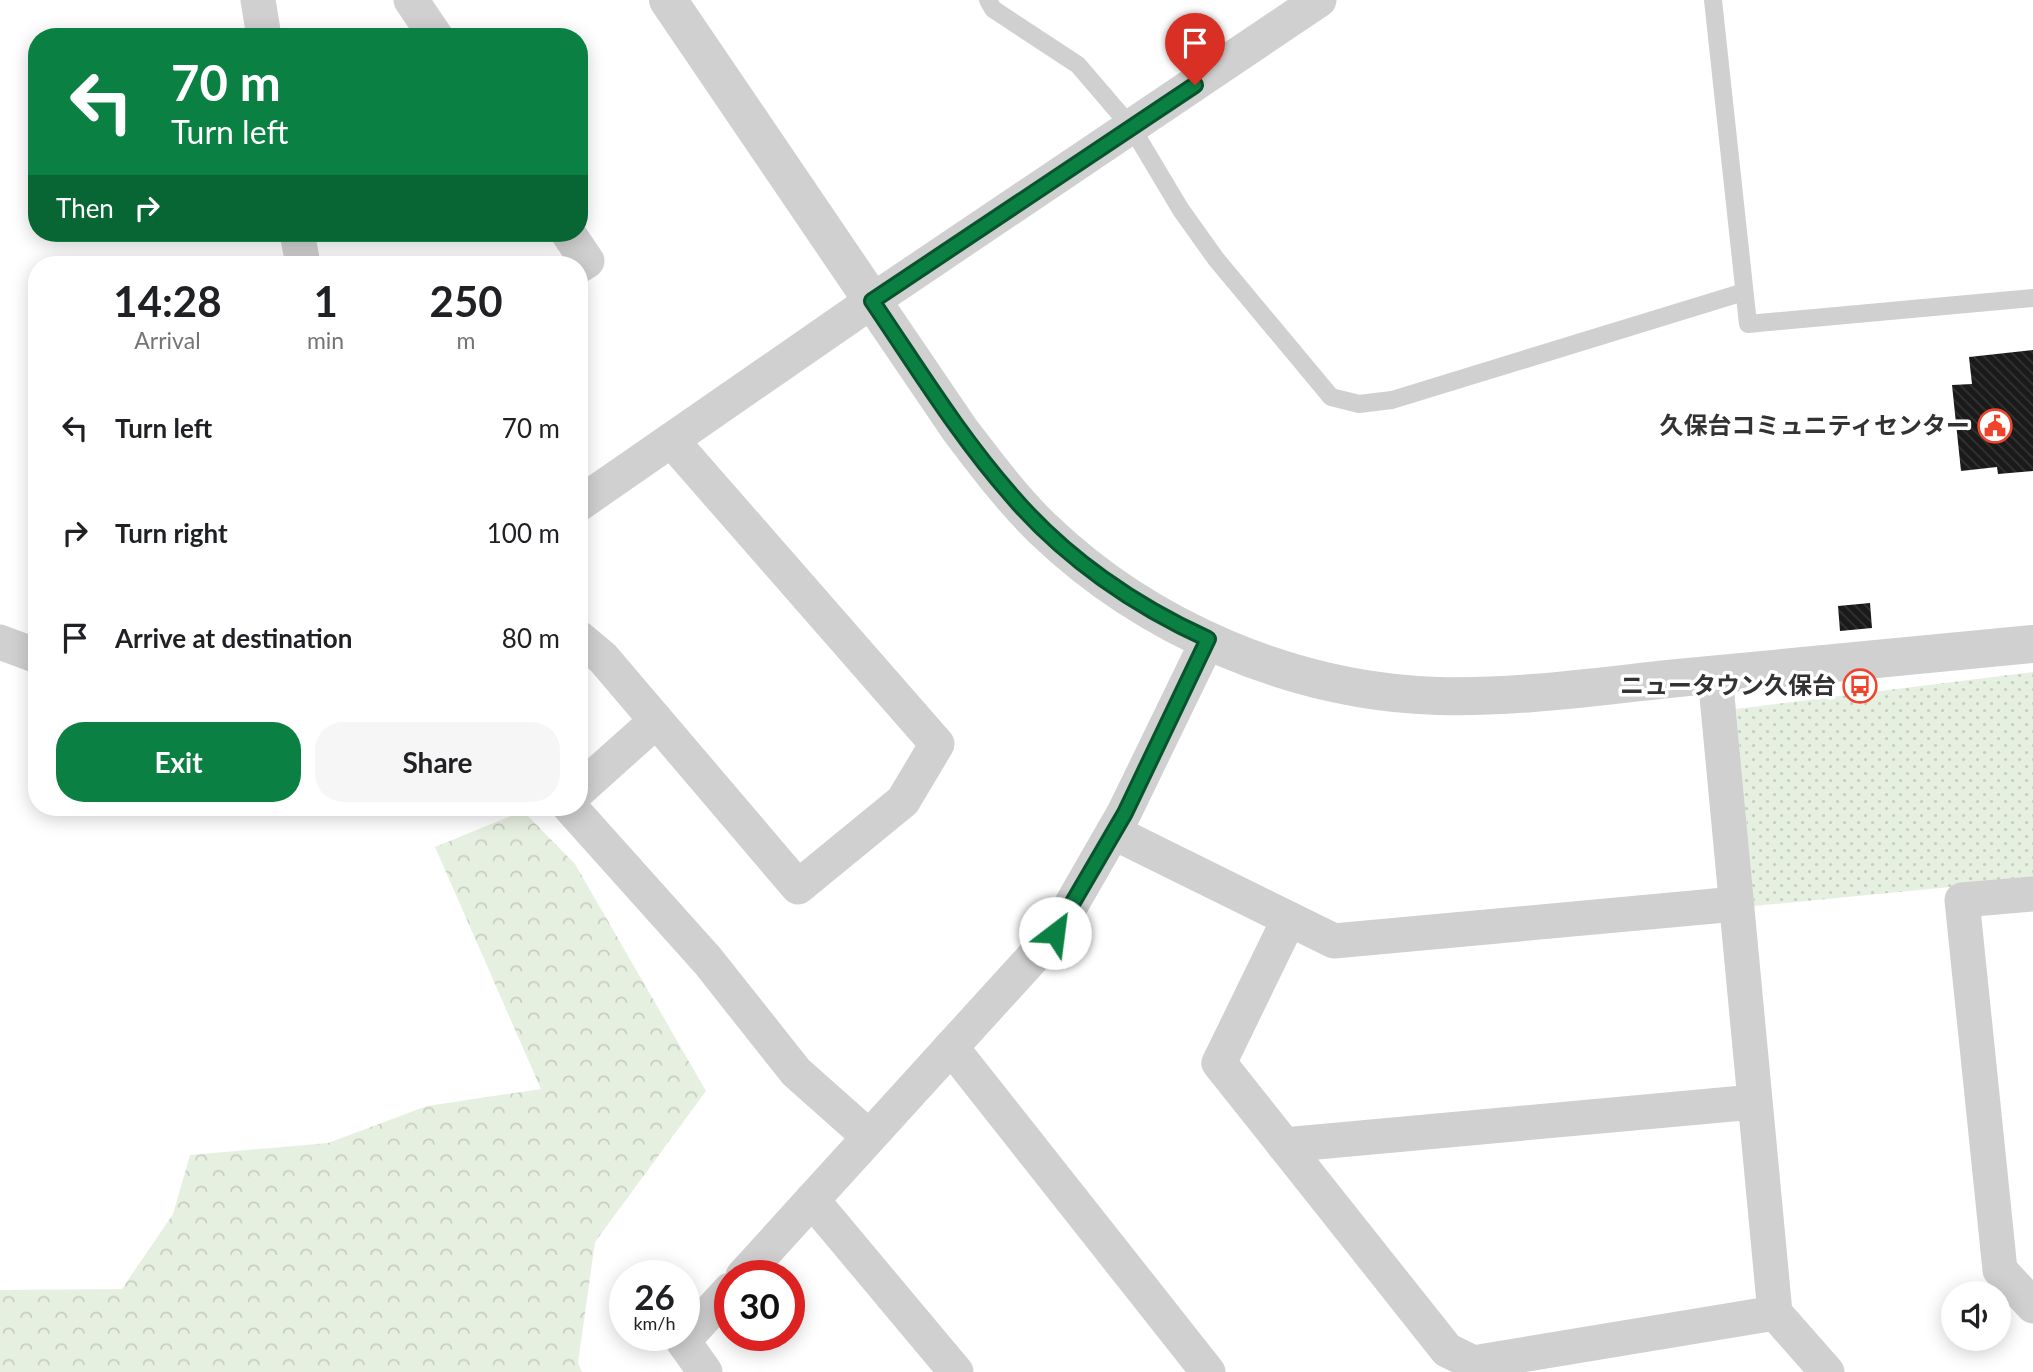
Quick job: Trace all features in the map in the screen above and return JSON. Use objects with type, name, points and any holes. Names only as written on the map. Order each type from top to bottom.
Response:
[{"type":"street","points":[[258,0],[263,28]]},
{"type":"street","points":[[411,0],[430,28]]},
{"type":"street","points":[[668,0],[973,447],[1012,497],[1042,528],[1101,577],[1175,624],[1253,659],[1300,674],[1349,686],[1437,696],[1529,693],[2033,644]]},
{"type":"street","points":[[588,498],[872,301],[1320,0]]},
{"type":"street","points":[[588,646],[603,658],[798,887],[904,801],[937,744],[672,441]]},
{"type":"street","points":[[758,1260],[1055,933],[1113,832],[1208,639]]},
{"type":"street","points":[[0,642],[28,653]]},
{"type":"street","points":[[1715,675],[1775,1313],[1827,1372]]},
{"type":"street","points":[[588,782],[656,720]]},
{"type":"street","points":[[578,816],[708,961],[796,1072],[868,1136]]},
{"type":"street","points":[[1113,832],[1335,941],[1736,904]]},
{"type":"street","points":[[2033,894],[1962,901],[2000,1270],[2033,1306]]},
{"type":"street","points":[[1289,919],[1219,1063],[1459,1366],[1775,1313]]},
{"type":"street","points":[[951,1047],[1208,1372]]},
{"type":"street","points":[[1284,1145],[1754,1102]]},
{"type":"street","points":[[812,1200],[956,1372]]},
{"type":"street","points":[[705,1372],[683,1341],[714,1307]]},
{"type":"lane","points":[[988,0],[993,9],[1078,65],[1132,128],[1181,210],[1216,259],[1331,397],[1359,404],[1392,400],[1745,292]]},
{"type":"lane","points":[[1713,0],[1748,324],[2033,298]]},
{"type":"green space","points":[[2033,672],[2033,879],[1754,906],[1736,709]]},
{"type":"green space","points":[[511,816],[528,816],[575,864],[706,1091],[595,1242],[578,1363],[582,1372],[0,1372],[0,1290],[122,1289],[173,1214],[190,1155],[328,1143],[427,1106],[541,1089],[435,847]]},
{"type":"building","name":"久保台コミュニティセンター","points":[[2033,350],[2033,471],[1998,474],[1997,467],[1961,471],[1952,385],[1972,384],[1969,357]]},
{"type":"building","points":[[1870,603],[1872,628],[1840,631],[1838,606]]},
{"type":"place","name":"久保台コミュニティセンター","points":[[1995,426]]},
{"type":"place","name":"ニュータウン久保台","points":[[1860,686]]},
{"type":"route","points":[[1055,933],[1125,813],[1208,639],[1175,624],[1136,601],[1101,577],[1042,528],[1012,497],[960,430],[872,301],[1195,85]]}]
